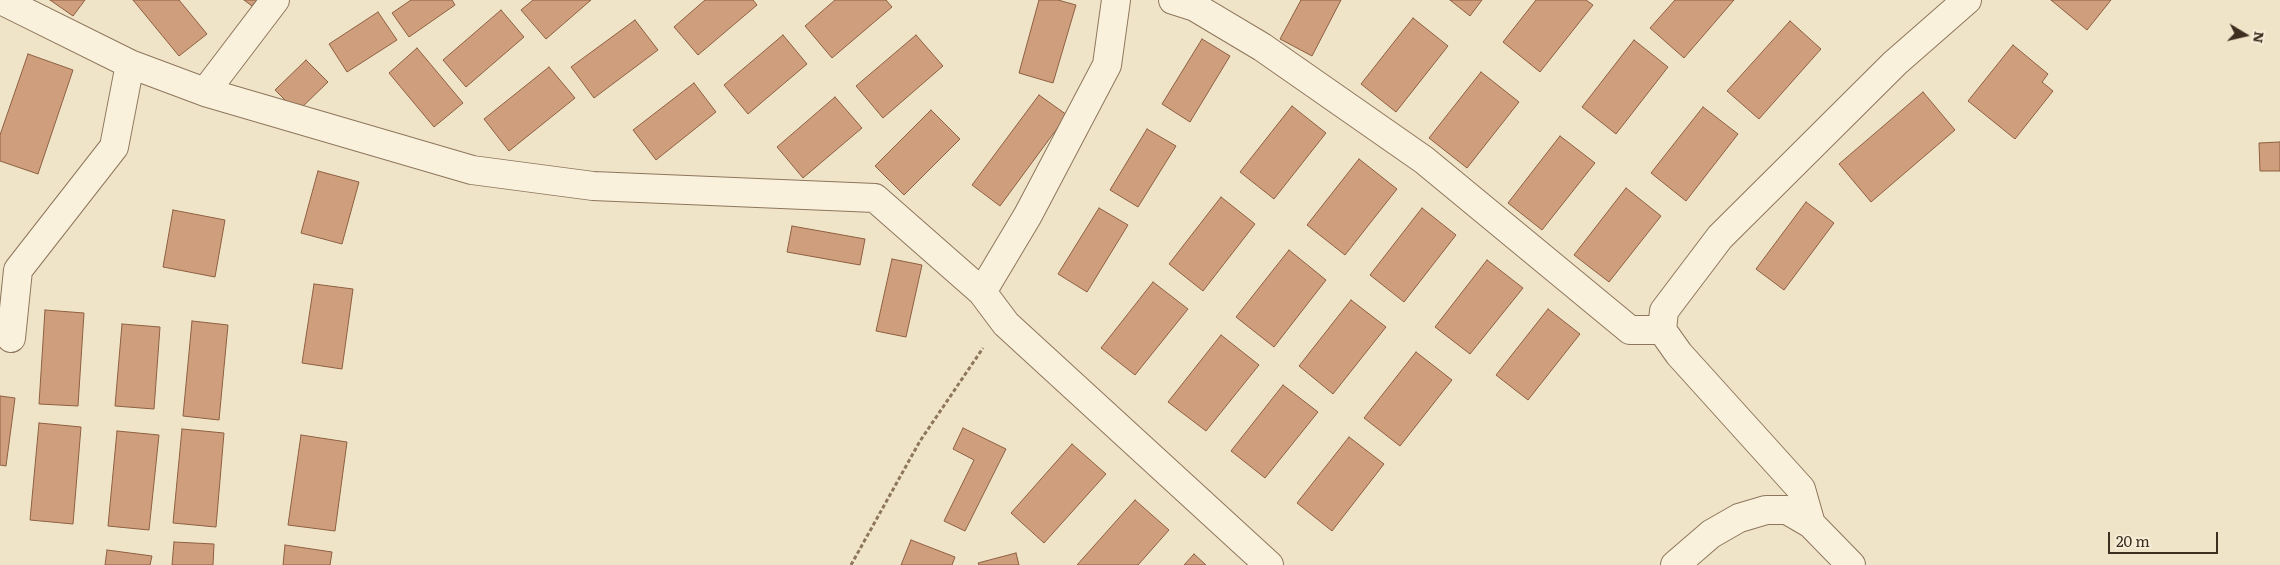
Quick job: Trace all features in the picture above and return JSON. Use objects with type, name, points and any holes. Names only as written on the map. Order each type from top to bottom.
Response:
[{"type":"street","points":[[1,0],[130,64],[205,92],[472,170],[593,186],[875,198],[982,292],[1006,324],[1269,565]]},
{"type":"street","points":[[205,92],[275,0]]},
{"type":"street","points":[[982,292],[1028,215],[1106,65],[1116,0]]},
{"type":"street","points":[[1173,0],[1195,7],[1262,48],[1424,160],[1630,330],[1662,330]]},
{"type":"street","points":[[1811,524],[1801,489],[1679,354],[1662,330],[1664,311],[1720,237],[1895,63],[1968,0]]},
{"type":"street","points":[[11,338],[18,270],[114,147],[130,64]]},
{"type":"street","points":[[1675,565],[1711,534],[1739,518],[1766,510],[1787,510],[1811,524],[1851,565]]},
{"type":"path","points":[[851,565],[920,442],[978,354],[1006,324]]},
{"type":"building","points":[[50,0],[85,0],[73,16]]},
{"type":"building","points":[[133,0],[179,0],[207,34],[179,56]]},
{"type":"building","points":[[244,0],[257,0],[252,6]]},
{"type":"building","points":[[411,0],[452,0],[455,5],[409,37],[392,13]]},
{"type":"building","points":[[533,0],[591,0],[546,39],[521,10]]},
{"type":"building","points":[[705,0],[753,0],[757,5],[698,55],[674,27]]},
{"type":"building","points":[[835,0],[886,0],[892,7],[832,58],[805,26]]},
{"type":"building","points":[[1039,0],[1058,0],[1076,5],[1053,83],[1019,73]]},
{"type":"building","points":[[1301,0],[1341,0],[1312,56],[1280,39]]},
{"type":"building","points":[[1450,0],[1482,0],[1470,16]]},
{"type":"building","points":[[1536,0],[1586,0],[1593,5],[1540,72],[1503,42]]},
{"type":"building","points":[[1675,0],[1734,0],[1684,58],[1650,28]]},
{"type":"building","points":[[2051,0],[2111,0],[2087,30]]},
{"type":"building","points":[[501,10],[524,37],[466,87],[443,60]]},
{"type":"building","points":[[378,12],[397,40],[347,72],[329,44]]},
{"type":"building","points":[[1413,18],[1448,46],[1396,112],[1361,84]]},
{"type":"building","points":[[635,20],[658,50],[594,98],[571,67]]},
{"type":"building","points":[[1790,21],[1821,49],[1759,119],[1727,91]]},
{"type":"building","points":[[783,35],[807,64],[748,114],[724,85]]},
{"type":"building","points":[[916,35],[943,66],[883,118],[856,86]]},
{"type":"building","points":[[1202,39],[1230,56],[1190,122],[1162,104]]},
{"type":"building","points":[[1634,40],[1668,67],[1616,134],[1582,107]]},
{"type":"building","points":[[2013,45],[2048,74],[2042,82],[2053,91],[2015,139],[1968,101]]},
{"type":"building","points":[[417,48],[463,103],[434,127],[389,73]]},
{"type":"building","points":[[28,54],[73,70],[38,174],[0,161],[0,135]]},
{"type":"building","points":[[306,60],[328,82],[297,112],[275,90]]},
{"type":"building","points":[[549,67],[575,98],[509,151],[484,119]]},
{"type":"building","points":[[1481,72],[1519,102],[1467,168],[1429,138]]},
{"type":"building","points":[[694,83],[716,112],[656,160],[633,130]]},
{"type":"building","points":[[1923,92],[1955,130],[1871,202],[1839,164]]},
{"type":"building","points":[[1039,95],[1067,115],[1000,206],[972,185]]},
{"type":"building","points":[[835,97],[862,128],[803,178],[777,147]]},
{"type":"building","points":[[1292,106],[1326,133],[1274,199],[1240,172]]},
{"type":"building","points":[[1703,107],[1738,134],[1686,201],[1651,173]]},
{"type":"building","points":[[931,110],[960,139],[904,195],[875,166]]},
{"type":"building","points":[[1147,129],[1176,146],[1138,207],[1110,190]]},
{"type":"building","points":[[1560,136],[1595,163],[1542,230],[1508,203]]},
{"type":"building","points":[[2280,142],[2280,171],[2260,171],[2259,143]]},
{"type":"building","points":[[1359,159],[1397,189],[1345,255],[1307,225]]},
{"type":"building","points":[[318,171],[359,182],[342,244],[301,233]]},
{"type":"building","points":[[1626,188],[1661,216],[1609,282],[1574,255]]},
{"type":"building","points":[[1221,197],[1255,224],[1203,291],[1169,264]]},
{"type":"building","points":[[1806,202],[1834,223],[1784,290],[1756,269]]},
{"type":"building","points":[[1099,208],[1128,225],[1087,292],[1058,274]]},
{"type":"building","points":[[1422,208],[1456,235],[1404,302],[1370,275]]},
{"type":"building","points":[[173,210],[225,220],[215,277],[163,267]]},
{"type":"building","points":[[792,226],[865,239],[860,265],[787,252]]},
{"type":"building","points":[[1289,250],[1326,280],[1274,347],[1236,317]]},
{"type":"building","points":[[892,259],[922,265],[906,337],[876,331]]},
{"type":"building","points":[[1487,260],[1523,288],[1470,354],[1435,327]]},
{"type":"building","points":[[1153,282],[1188,309],[1135,375],[1101,348]]},
{"type":"building","points":[[314,284],[353,289],[342,369],[302,363]]},
{"type":"building","points":[[1351,300],[1386,327],[1333,394],[1299,366]]},
{"type":"building","points":[[1548,309],[1580,334],[1528,400],[1496,375]]},
{"type":"building","points":[[45,310],[84,313],[78,406],[39,404]]},
{"type":"building","points":[[192,321],[228,325],[219,420],[183,416]]},
{"type":"building","points":[[122,324],[160,327],[154,409],[115,406]]},
{"type":"building","points":[[1221,335],[1259,365],[1206,431],[1168,402]]},
{"type":"building","points":[[1416,352],[1452,380],[1400,446],[1364,418]]},
{"type":"building","points":[[1283,385],[1318,412],[1265,478],[1231,451]]},
{"type":"building","points":[[0,396],[15,398],[6,466],[0,465]]},
{"type":"building","points":[[39,423],[81,427],[73,524],[30,520]]},
{"type":"building","points":[[963,428],[1006,449],[965,531],[944,521],[974,460],[953,449]]},
{"type":"building","points":[[182,429],[224,433],[216,527],[173,523]]},
{"type":"building","points":[[117,431],[159,435],[149,530],[108,526]]},
{"type":"building","points":[[301,435],[347,442],[335,531],[288,525]]},
{"type":"building","points":[[1349,437],[1384,464],[1332,531],[1297,503]]},
{"type":"building","points":[[1072,444],[1106,474],[1044,543],[1011,513]]},
{"type":"building","points":[[1135,500],[1169,530],[1138,565],[1077,565]]},
{"type":"building","points":[[911,540],[955,557],[952,565],[901,565]]},
{"type":"building","points":[[174,542],[214,544],[213,565],[172,565]]},
{"type":"building","points":[[285,545],[332,552],[330,565],[283,565]]},
{"type":"building","points":[[107,550],[152,556],[150,565],[105,565]]},
{"type":"building","points":[[1016,553],[1019,565],[979,565],[978,563]]},
{"type":"building","points":[[1194,554],[1206,565],[1184,565]]}]
